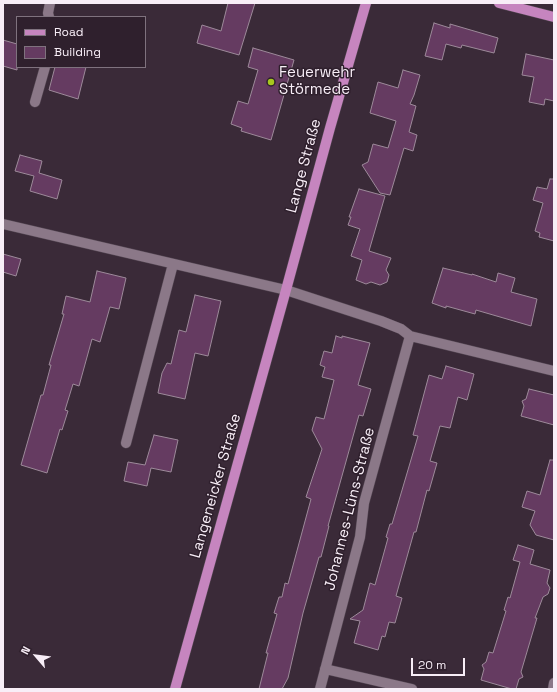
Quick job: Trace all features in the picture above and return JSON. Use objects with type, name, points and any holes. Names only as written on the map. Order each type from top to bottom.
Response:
[{"type":"main road","name":"Lange Straße","points":[[286,290],[366,3]]},
{"type":"main road","points":[[498,3],[554,17]]},
{"type":"main road","name":"Langeneicker Straße","points":[[175,689],[286,290]]},
{"type":"street","points":[[49,16],[50,3]]},
{"type":"street","points":[[35,102],[45,68]]},
{"type":"street","points":[[3,224],[286,290],[381,321],[401,329],[410,336],[554,371]]},
{"type":"street","points":[[126,443],[173,264]]},
{"type":"street","name":"Johannes-Lüns-Straße","points":[[320,689],[360,537],[364,504],[410,336]]},
{"type":"street","points":[[325,669],[412,689]]},
{"type":"street","points":[[553,689],[554,684]]},
{"type":"building","points":[[228,3],[255,3],[239,55],[197,43],[202,25],[221,31]]},
{"type":"building","points":[[434,23],[450,28],[450,24],[498,38],[494,53],[462,45],[461,48],[446,44],[442,60],[425,56]]},
{"type":"building","points":[[3,40],[16,44],[17,70],[3,66]]},
{"type":"building","name":"Feuerwehr Störmede","points":[[253,48],[294,60],[271,140],[241,131],[242,128],[231,124],[238,101],[248,104],[258,70],[248,67]]},
{"type":"building","points":[[526,54],[554,60],[554,101],[545,99],[544,105],[529,102],[534,77],[522,75]]},
{"type":"building","points":[[55,68],[86,68],[78,99],[49,90]]},
{"type":"building","points":[[403,70],[420,75],[410,104],[416,106],[409,132],[417,135],[413,151],[404,148],[390,195],[380,193],[362,165],[368,162],[373,144],[388,148],[396,121],[370,113],[378,82],[398,88]]},
{"type":"building","points":[[20,155],[42,161],[39,173],[62,180],[57,199],[30,191],[34,176],[15,171]]},
{"type":"building","points":[[550,179],[554,179],[554,241],[539,237],[540,233],[535,231],[543,203],[533,200],[537,187],[547,189]]},
{"type":"building","points":[[359,189],[385,196],[369,251],[391,258],[386,270],[389,275],[387,282],[380,285],[371,282],[366,284],[356,280],[362,260],[351,256],[360,229],[348,225],[351,217],[349,217]]},
{"type":"building","points":[[3,254],[21,259],[16,276],[3,272]]},
{"type":"building","points":[[443,268],[472,274],[496,282],[498,273],[515,278],[511,292],[537,299],[531,326],[476,310],[475,314],[446,306],[446,308],[432,303]]},
{"type":"building","points":[[97,271],[126,278],[119,309],[110,307],[100,342],[92,339],[79,386],[73,384],[65,410],[68,411],[62,430],[60,429],[47,473],[21,465],[51,365],[49,365],[64,314],[62,314],[66,296],[90,302]]},
{"type":"building","points":[[195,295],[221,301],[208,356],[195,353],[185,399],[158,393],[162,373],[167,363],[171,364],[179,330],[186,332]]},
{"type":"building","points":[[336,336],[342,338],[342,336],[370,343],[358,385],[371,389],[363,416],[359,415],[328,526],[321,557],[319,557],[303,613],[288,678],[282,689],[259,689],[268,653],[266,653],[277,614],[274,613],[279,597],[282,597],[285,583],[288,584],[311,499],[306,497],[322,449],[312,430],[316,417],[324,419],[334,380],[322,377],[325,367],[320,365],[324,351],[332,353]]},
{"type":"building","points":[[446,366],[474,374],[467,400],[458,397],[450,428],[440,426],[430,461],[437,463],[429,491],[427,490],[416,532],[414,532],[396,596],[402,598],[395,623],[389,622],[385,637],[382,636],[378,650],[354,643],[360,621],[350,619],[363,610],[370,583],[375,585],[388,538],[386,537],[390,524],[392,524],[418,436],[413,435],[429,375],[442,379]]},
{"type":"building","points":[[529,389],[554,395],[554,425],[521,416],[524,406],[522,401],[526,399]]},
{"type":"building","points":[[154,435],[178,440],[171,472],[151,468],[147,486],[124,481],[128,462],[145,465]]},
{"type":"building","points":[[550,460],[554,460],[554,540],[536,535],[530,525],[535,511],[522,507],[527,491],[540,495]]},
{"type":"building","points":[[518,545],[534,550],[530,564],[550,570],[547,583],[550,588],[548,594],[543,597],[535,618],[537,618],[521,672],[523,677],[519,679],[516,689],[512,689],[481,680],[484,669],[482,665],[486,662],[489,652],[493,653],[506,611],[504,610],[508,597],[510,598],[520,562],[513,560]]},
{"type":"place","name":"Feuerwehr Störmede","points":[[271,82]]}]
